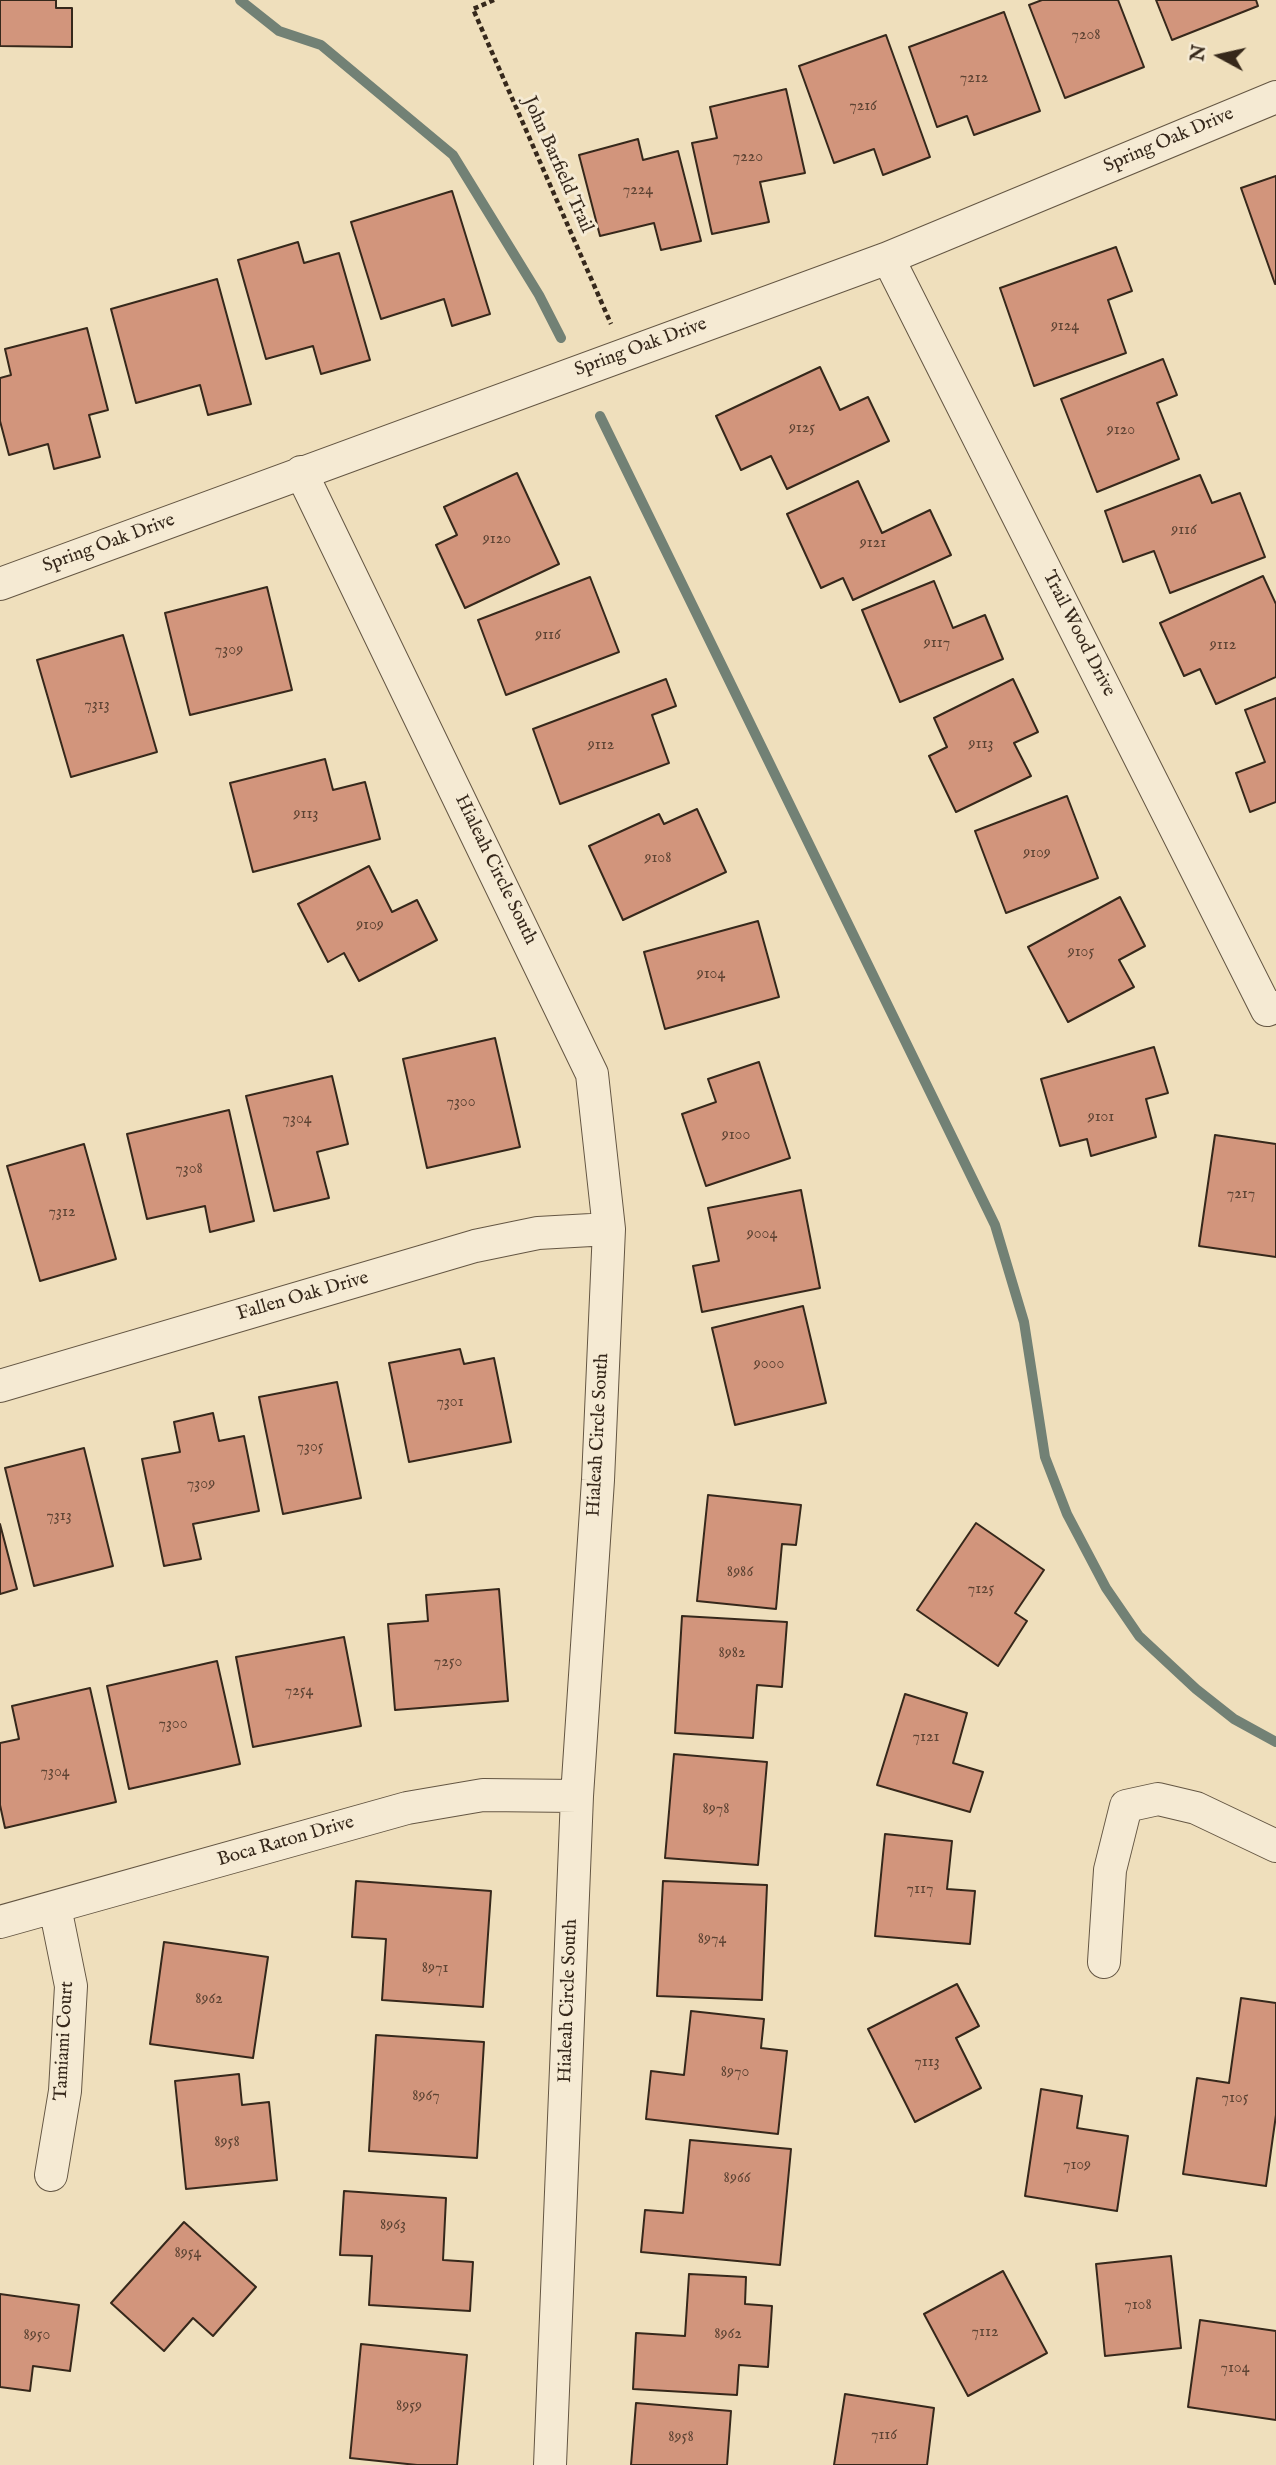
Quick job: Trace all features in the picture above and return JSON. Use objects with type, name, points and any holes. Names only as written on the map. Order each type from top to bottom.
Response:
[{"type":"street","name":"Spring Oak Drive","points":[[0,584],[888,258],[1276,97]]},
{"type":"street","name":"Trail Wood Drive","points":[[888,258],[1272,1008]]},
{"type":"street","name":"Hialeah Circle South","points":[[301,472],[592,1074],[609,1229],[598,1480],[577,1796],[550,2465]]},
{"type":"street","name":"Fallen Oak Drive","points":[[0,1386],[475,1246],[538,1233],[609,1229]]},
{"type":"street","name":"Boca Raton Drive","points":[[0,1922],[407,1808],[483,1795],[577,1796]]},
{"type":"street","points":[[1104,1962],[1110,1870],[1126,1806],[1158,1799],[1196,1808],[1276,1846]]},
{"type":"street","name":"Tamiami Court","points":[[51,2175],[65,2091],[71,1986],[55,1907]]},
{"type":"path","name":"John Barfield Trail","points":[[494,0],[473,9],[624,354]]},
{"type":"building","points":[[0,0],[56,0],[56,8],[72,8],[72,47],[0,46]]},
{"type":"building","points":[[1042,0],[1118,0],[1144,67],[1065,98],[1029,5]]},
{"type":"building","points":[[1156,0],[1256,0],[1258,6],[1172,40]]},
{"type":"building","points":[[1004,12],[1040,111],[974,135],[967,116],[937,127],[909,47]]},
{"type":"building","points":[[886,35],[930,157],[883,175],[874,149],[834,163],[799,66]]},
{"type":"building","points":[[786,89],[805,173],[760,182],[769,222],[712,234],[692,143],[717,138],[710,107]]},
{"type":"building","points":[[638,139],[643,160],[678,151],[701,241],[661,250],[654,223],[600,236],[579,155]]},
{"type":"building","points":[[1276,176],[1276,284],[1275,284],[1241,188]]},
{"type":"building","points":[[452,191],[490,314],[452,326],[444,299],[381,319],[351,222]]},
{"type":"building","points":[[298,242],[304,263],[339,253],[370,360],[321,374],[313,346],[266,359],[238,260]]},
{"type":"building","points":[[1116,247],[1132,291],[1108,300],[1126,353],[1034,386],[1000,288]]},
{"type":"building","points":[[217,279],[251,404],[208,415],[200,385],[136,403],[111,309]]},
{"type":"building","points":[[87,328],[108,410],[89,415],[100,457],[54,469],[48,444],[9,455],[0,421],[0,378],[11,375],[5,349]]},
{"type":"building","points":[[1163,359],[1177,395],[1157,403],[1179,459],[1097,492],[1061,399]]},
{"type":"building","points":[[820,367],[840,410],[868,397],[889,441],[787,489],[771,456],[741,470],[716,416]]},
{"type":"building","points":[[517,473],[559,564],[465,608],[436,545],[457,535],[444,507]]},
{"type":"building","points":[[1200,475],[1212,503],[1240,493],[1265,557],[1170,593],[1154,551],[1123,562],[1105,511]]},
{"type":"building","points":[[858,481],[882,533],[930,510],[951,555],[853,600],[843,578],[821,588],[787,514]]},
{"type":"building","points":[[1263,576],[1276,604],[1276,677],[1216,704],[1200,669],[1184,676],[1160,623]]},
{"type":"building","points":[[590,577],[619,652],[506,695],[478,620]]},
{"type":"building","points":[[934,581],[953,628],[985,615],[1003,659],[900,702],[862,610]]},
{"type":"building","points":[[267,587],[292,690],[190,715],[165,613]]},
{"type":"building","points":[[123,635],[157,752],[71,777],[37,660]]},
{"type":"building","points":[[666,679],[676,706],[652,715],[669,763],[560,804],[533,729]]},
{"type":"building","points":[[1013,679],[1038,732],[1014,743],[1031,776],[956,812],[929,756],[947,747],[934,718]]},
{"type":"building","points":[[1276,698],[1276,802],[1250,812],[1236,773],[1265,762],[1245,710]]},
{"type":"building","points":[[325,759],[333,790],[365,782],[380,839],[253,872],[230,783]]},
{"type":"building","points":[[1067,796],[1098,878],[1006,913],[975,831]]},
{"type":"building","points":[[697,809],[726,872],[623,920],[589,846],[659,814],[664,824]]},
{"type":"building","points":[[369,866],[392,912],[417,900],[437,940],[359,981],[344,953],[328,962],[298,904]]},
{"type":"building","points":[[1120,897],[1145,946],[1119,960],[1134,987],[1068,1022],[1028,947]]},
{"type":"building","points":[[758,921],[779,997],[665,1029],[644,952]]},
{"type":"building","points":[[495,1038],[520,1147],[427,1168],[403,1059]]},
{"type":"building","points":[[1154,1047],[1168,1093],[1146,1099],[1156,1137],[1091,1156],[1087,1139],[1060,1146],[1041,1079]]},
{"type":"building","points":[[759,1062],[790,1158],[706,1186],[682,1114],[716,1102],[708,1079]]},
{"type":"building","points":[[332,1076],[348,1144],[317,1152],[329,1198],[274,1211],[246,1096]]},
{"type":"building","points":[[229,1110],[254,1221],[210,1232],[205,1206],[147,1219],[127,1134]]},
{"type":"building","points":[[1215,1135],[1276,1144],[1276,1257],[1199,1246]]},
{"type":"building","points":[[84,1144],[116,1259],[40,1281],[7,1166]]},
{"type":"building","points":[[801,1190],[820,1288],[702,1312],[693,1266],[719,1261],[708,1208]]},
{"type":"building","points":[[803,1306],[826,1403],[735,1425],[712,1328]]},
{"type":"building","points":[[460,1349],[464,1364],[494,1358],[511,1442],[409,1462],[389,1363]]},
{"type":"building","points":[[337,1382],[361,1498],[283,1514],[259,1397]]},
{"type":"building","points":[[213,1413],[219,1441],[244,1436],[259,1511],[193,1524],[201,1559],[164,1566],[142,1459],[180,1452],[174,1422]]},
{"type":"building","points":[[84,1448],[113,1566],[34,1586],[5,1468]]},
{"type":"building","points":[[708,1495],[801,1505],[796,1545],[782,1544],[776,1609],[697,1601]]},
{"type":"building","points":[[976,1523],[1044,1570],[1015,1613],[1027,1621],[998,1666],[917,1610]]},
{"type":"building","points":[[0,1524],[17,1589],[0,1594]]},
{"type":"building","points":[[499,1589],[508,1701],[395,1710],[388,1624],[428,1621],[426,1595]]},
{"type":"building","points":[[682,1616],[787,1622],[782,1687],[757,1685],[753,1738],[675,1733]]},
{"type":"building","points":[[344,1637],[361,1726],[253,1747],[236,1657]]},
{"type":"building","points":[[217,1661],[240,1764],[129,1789],[107,1686]]},
{"type":"building","points":[[90,1688],[116,1802],[5,1828],[0,1805],[0,1743],[19,1739],[12,1706]]},
{"type":"building","points":[[905,1694],[967,1713],[953,1763],[983,1772],[970,1812],[877,1785]]},
{"type":"building","points":[[674,1754],[767,1762],[758,1865],[665,1858]]},
{"type":"building","points":[[885,1834],[952,1841],[947,1889],[975,1891],[970,1944],[875,1936]]},
{"type":"building","points":[[356,1881],[491,1891],[483,2007],[382,2000],[386,1939],[352,1937]]},
{"type":"building","points":[[663,1881],[767,1885],[762,2000],[657,1996]]},
{"type":"building","points":[[164,1942],[268,1957],[253,2058],[150,2044]]},
{"type":"building","points":[[957,1984],[979,2026],[956,2038],[981,2088],[915,2122],[868,2029]]},
{"type":"building","points":[[1241,1998],[1276,2003],[1276,2115],[1266,2186],[1183,2174],[1197,2078],[1229,2083]]},
{"type":"building","points":[[691,2011],[764,2019],[761,2048],[787,2051],[778,2134],[646,2119],[651,2071],[684,2075]]},
{"type":"building","points":[[376,2035],[484,2042],[477,2158],[369,2151]]},
{"type":"building","points":[[239,2074],[242,2105],[269,2102],[277,2180],[186,2189],[175,2081]]},
{"type":"building","points":[[1041,2089],[1082,2096],[1077,2128],[1128,2136],[1117,2211],[1025,2196]]},
{"type":"building","points":[[690,2140],[791,2149],[780,2265],[641,2252],[645,2210],[683,2213]]},
{"type":"building","points":[[344,2191],[446,2198],[443,2260],[473,2262],[470,2311],[369,2305],[372,2256],[340,2255]]},
{"type":"building","points":[[184,2222],[256,2287],[213,2336],[193,2318],[164,2351],[111,2303]]},
{"type":"building","points":[[1171,2256],[1181,2348],[1105,2356],[1096,2264]]},
{"type":"building","points":[[1003,2271],[1047,2353],[968,2396],[924,2314]]},
{"type":"building","points":[[689,2274],[746,2277],[745,2304],[772,2306],[768,2367],[739,2365],[737,2395],[633,2389],[636,2333],[685,2336]]},
{"type":"building","points":[[0,2294],[79,2305],[70,2371],[33,2366],[30,2391],[0,2387]]},
{"type":"building","points":[[1200,2320],[1276,2331],[1276,2420],[1188,2407]]},
{"type":"building","points":[[361,2344],[467,2355],[457,2465],[417,2465],[350,2458]]},
{"type":"building","points":[[845,2394],[934,2408],[927,2465],[834,2465]]},
{"type":"building","points":[[636,2403],[731,2411],[727,2465],[631,2465]]},
{"type":"waterway","points":[[240,0],[279,31],[321,45],[453,155],[539,295],[561,338]]},
{"type":"waterway","points":[[600,416],[995,1225],[1024,1322],[1045,1457],[1067,1514],[1106,1588],[1139,1636],[1196,1689],[1234,1719],[1276,1742]]}]
